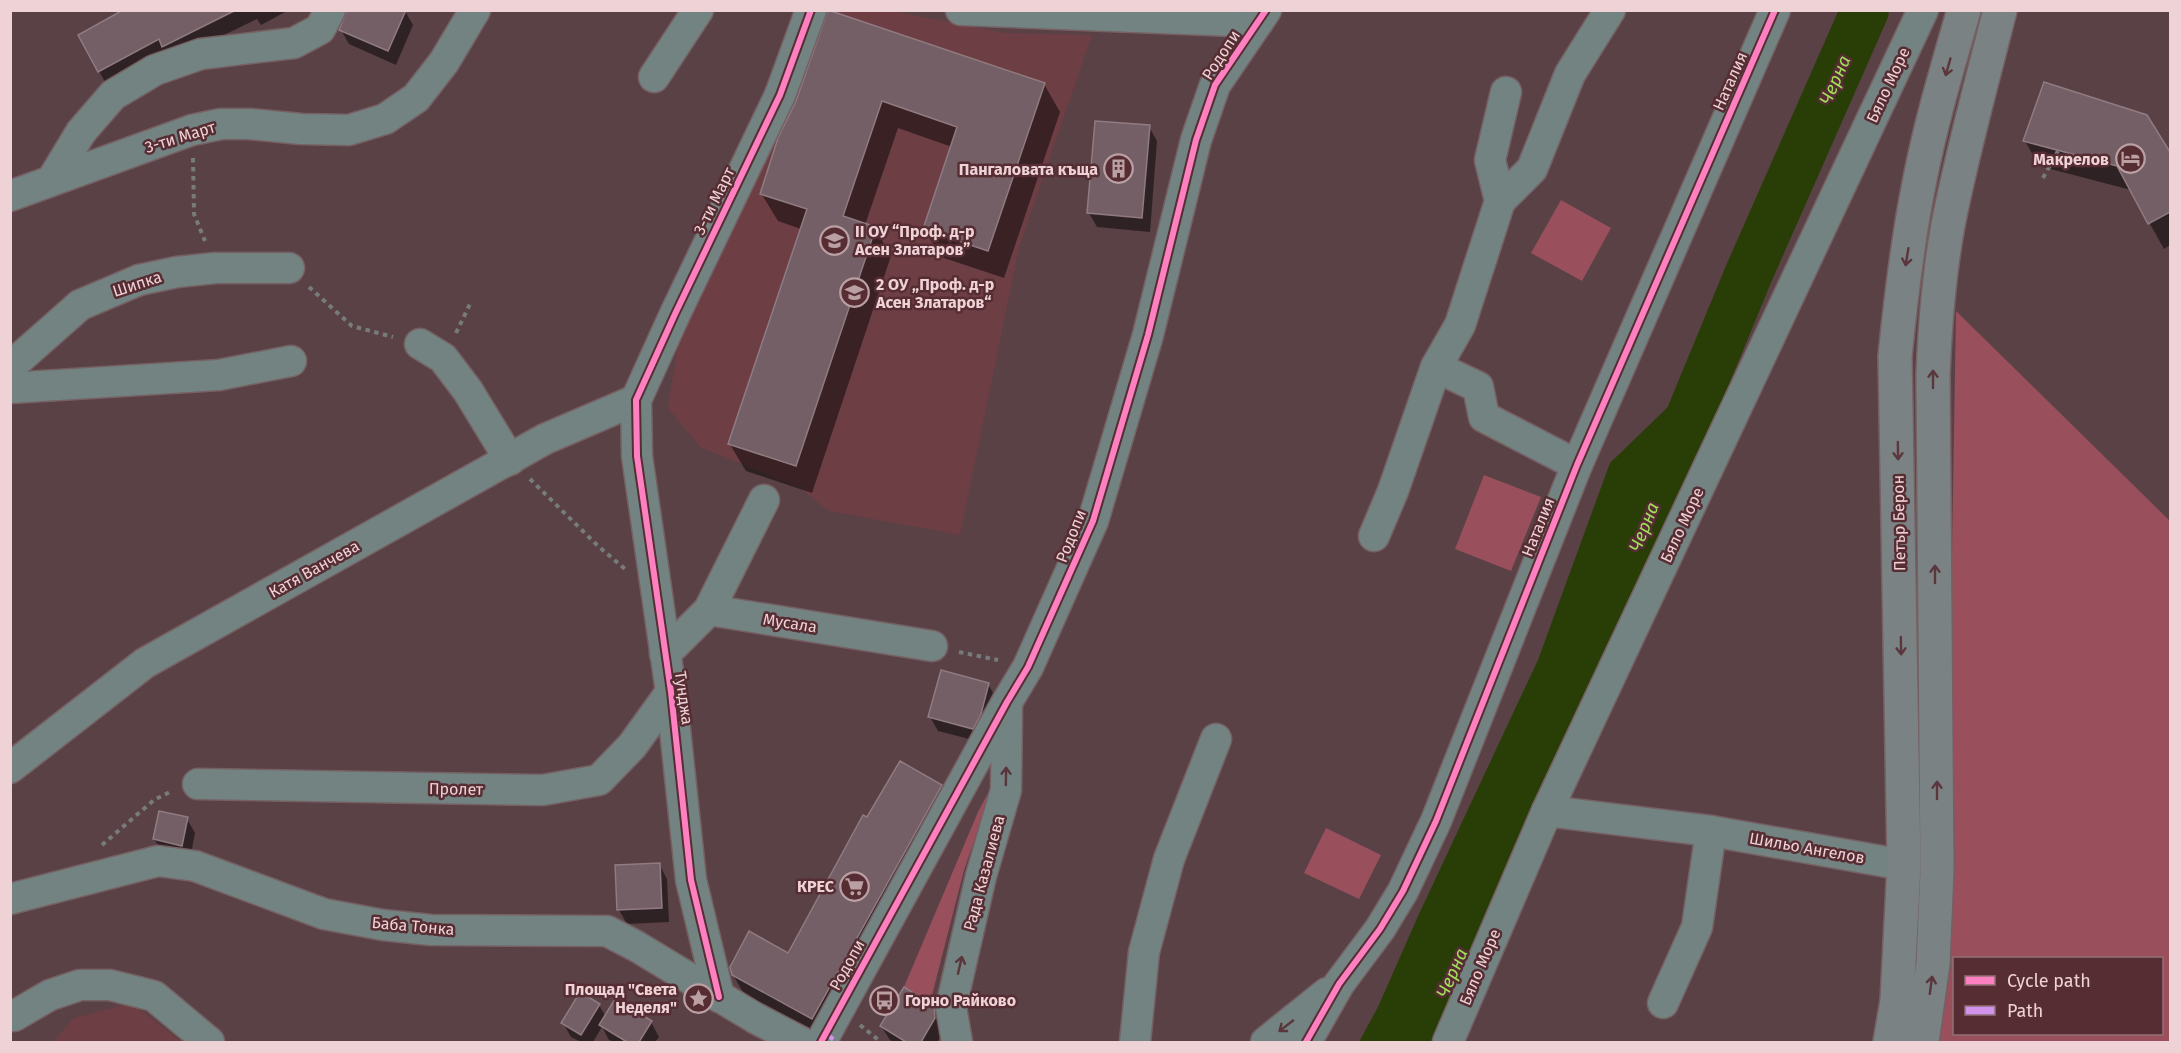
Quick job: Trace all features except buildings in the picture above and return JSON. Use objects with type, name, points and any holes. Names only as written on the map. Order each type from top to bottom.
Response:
[{"type":"main road","name":"Петър Берон","points":[[1890,1042],[1897,1001],[1904,865],[1895,356],[1911,233],[1930,134],[1964,10]]},
{"type":"main road","points":[[1923,1042],[1934,964],[1937,870],[1933,375],[1935,333],[1948,227],[1966,142],[2000,10]]},
{"type":"main road","points":[[1930,134],[1966,142]]},
{"type":"street","points":[[52,180],[81,132],[112,95],[155,70],[201,54],[294,43],[320,29],[330,10]]},
{"type":"street","name":"3-ти Март","points":[[10,196],[192,130],[221,124],[349,130],[385,119],[416,98],[444,62],[475,10]]},
{"type":"street","points":[[654,77],[698,10]]},
{"type":"street","name":"3-ти Март","points":[[636,400],[780,95],[812,10]]},
{"type":"street","points":[[961,10],[1262,16]]},
{"type":"street","points":[[1374,536],[1393,491],[1436,367],[1460,325],[1500,201],[1532,169],[1570,74],[1610,10]]},
{"type":"street","name":"Наталия","points":[[1305,1042],[1339,984],[1403,891],[1431,832],[1577,465],[1775,10]]},
{"type":"street","name":"Бяло Море","points":[[1448,1042],[1547,811],[1923,10]]},
{"type":"street","name":"Родопи","points":[[821,1040],[1007,702],[1029,667],[1093,521],[1148,335],[1196,140],[1215,85],[1262,16]]},
{"type":"street","points":[[1500,201],[1490,160],[1506,92]]},
{"type":"street","name":"Шипка","points":[[10,367],[80,305],[139,280],[177,272],[215,268],[289,268]]},
{"type":"street","points":[[420,344],[443,358],[468,391],[510,460]]},
{"type":"street","points":[[10,388],[219,375],[291,360]]},
{"type":"street","points":[[1436,367],[1478,387],[1484,417],[1577,465]]},
{"type":"street","name":"Катя Ванчева","points":[[10,768],[145,663],[545,439],[636,400]]},
{"type":"street","name":"Тунджа","points":[[636,400],[637,456],[671,692],[691,880],[718,997]]},
{"type":"street","points":[[665,654],[709,610],[764,500]]},
{"type":"street","name":"Мусала","points":[[709,610],[932,646]]},
{"type":"street","name":"Пролет","points":[[198,784],[543,790],[598,780],[632,746],[671,692]]},
{"type":"street","name":"Рада Казалиева","points":[[957,1042],[951,1007],[981,876],[1006,790],[1007,702]]},
{"type":"street","points":[[1135,1042],[1146,942],[1169,859],[1216,739]]},
{"type":"street","name":"Шильо Ангелов","points":[[1547,811],[1711,831],[1904,865]]},
{"type":"street","points":[[1663,1003],[1697,927],[1711,831]]},
{"type":"street","name":"Баба Тонка","points":[[10,899],[158,861],[195,866],[324,914],[383,925],[431,930],[607,931],[636,946],[718,997],[821,1040]]},
{"type":"street","name":"Наталия","points":[[1266,1042],[1339,984]]},
{"type":"street","points":[[12,1025],[50,994],[80,985],[110,985],[154,996],[208,1042]]},
{"type":"path","points":[[192,130],[194,214],[215,268]]},
{"type":"path","points":[[2043,178],[2058,150]]},
{"type":"path","points":[[289,268],[352,326],[420,344]]},
{"type":"path","points":[[510,460],[597,545]]},
{"type":"path","points":[[932,646],[1029,667]]},
{"type":"path","points":[[94,852],[154,800],[176,789],[198,784]]},
{"type":"shaded area","name":"2 ОУ „Проф. д-р Асен Златаров“","points":[[820,11],[892,11],[1005,33],[1092,35],[1019,248],[960,535],[829,511],[798,487],[700,447],[668,408],[679,337]]},
{"type":"shaded area","points":[[1561,200],[1611,228],[1582,281],[1531,253]]},
{"type":"shaded area","points":[[1956,311],[2170,521],[2170,1042],[1937,1042],[1945,972]]},
{"type":"shaded area","points":[[1672,403],[1635,531],[1429,981],[1432,1042],[1359,1042],[1378,1007],[1538,660],[1610,463]]},
{"type":"shaded area","points":[[1484,475],[1541,497],[1511,571],[1455,549]]},
{"type":"shaded area","points":[[996,778],[964,870],[930,1003],[904,987],[978,812]]},
{"type":"shaded area","points":[[1326,828],[1381,855],[1359,899],[1304,873]]},
{"type":"shaded area","points":[[131,1003],[182,1042],[53,1042],[74,1018]]},
{"type":"waterway","name":"Черна","points":[[1421,1042],[1542,774],[1749,273],[1865,10]]},
{"type":"marked path","points":[[826,1034],[837,1042]]},
{"type":"cycle path","points":[[719,997],[691,880],[671,692],[637,456],[636,400],[780,95],[811,10]]},
{"type":"cycle path","points":[[821,1042],[1028,667],[1093,521],[1148,335],[1196,140],[1215,85],[1266,10]]},
{"type":"cycle path","points":[[1306,1042],[1339,984],[1380,929],[1403,891],[1436,821],[1577,465],[1775,10]]},
{"type":"place","name":"Макрелов","points":[[2130,159]]},
{"type":"place","name":"Пангаловата къща","points":[[1119,169]]},
{"type":"place","name":"II ОУ “Проф. д-р Асен Златаров”","points":[[834,240]]},
{"type":"place","name":"2 ОУ „Проф. д-р Асен Златаров“","points":[[855,293]]},
{"type":"place","name":"КРЕС","points":[[855,886]]},
{"type":"place","name":"Площад \"Света Неделя\"","points":[[698,998]]},
{"type":"place","name":"Горно Райково","points":[[884,1000]]}]
